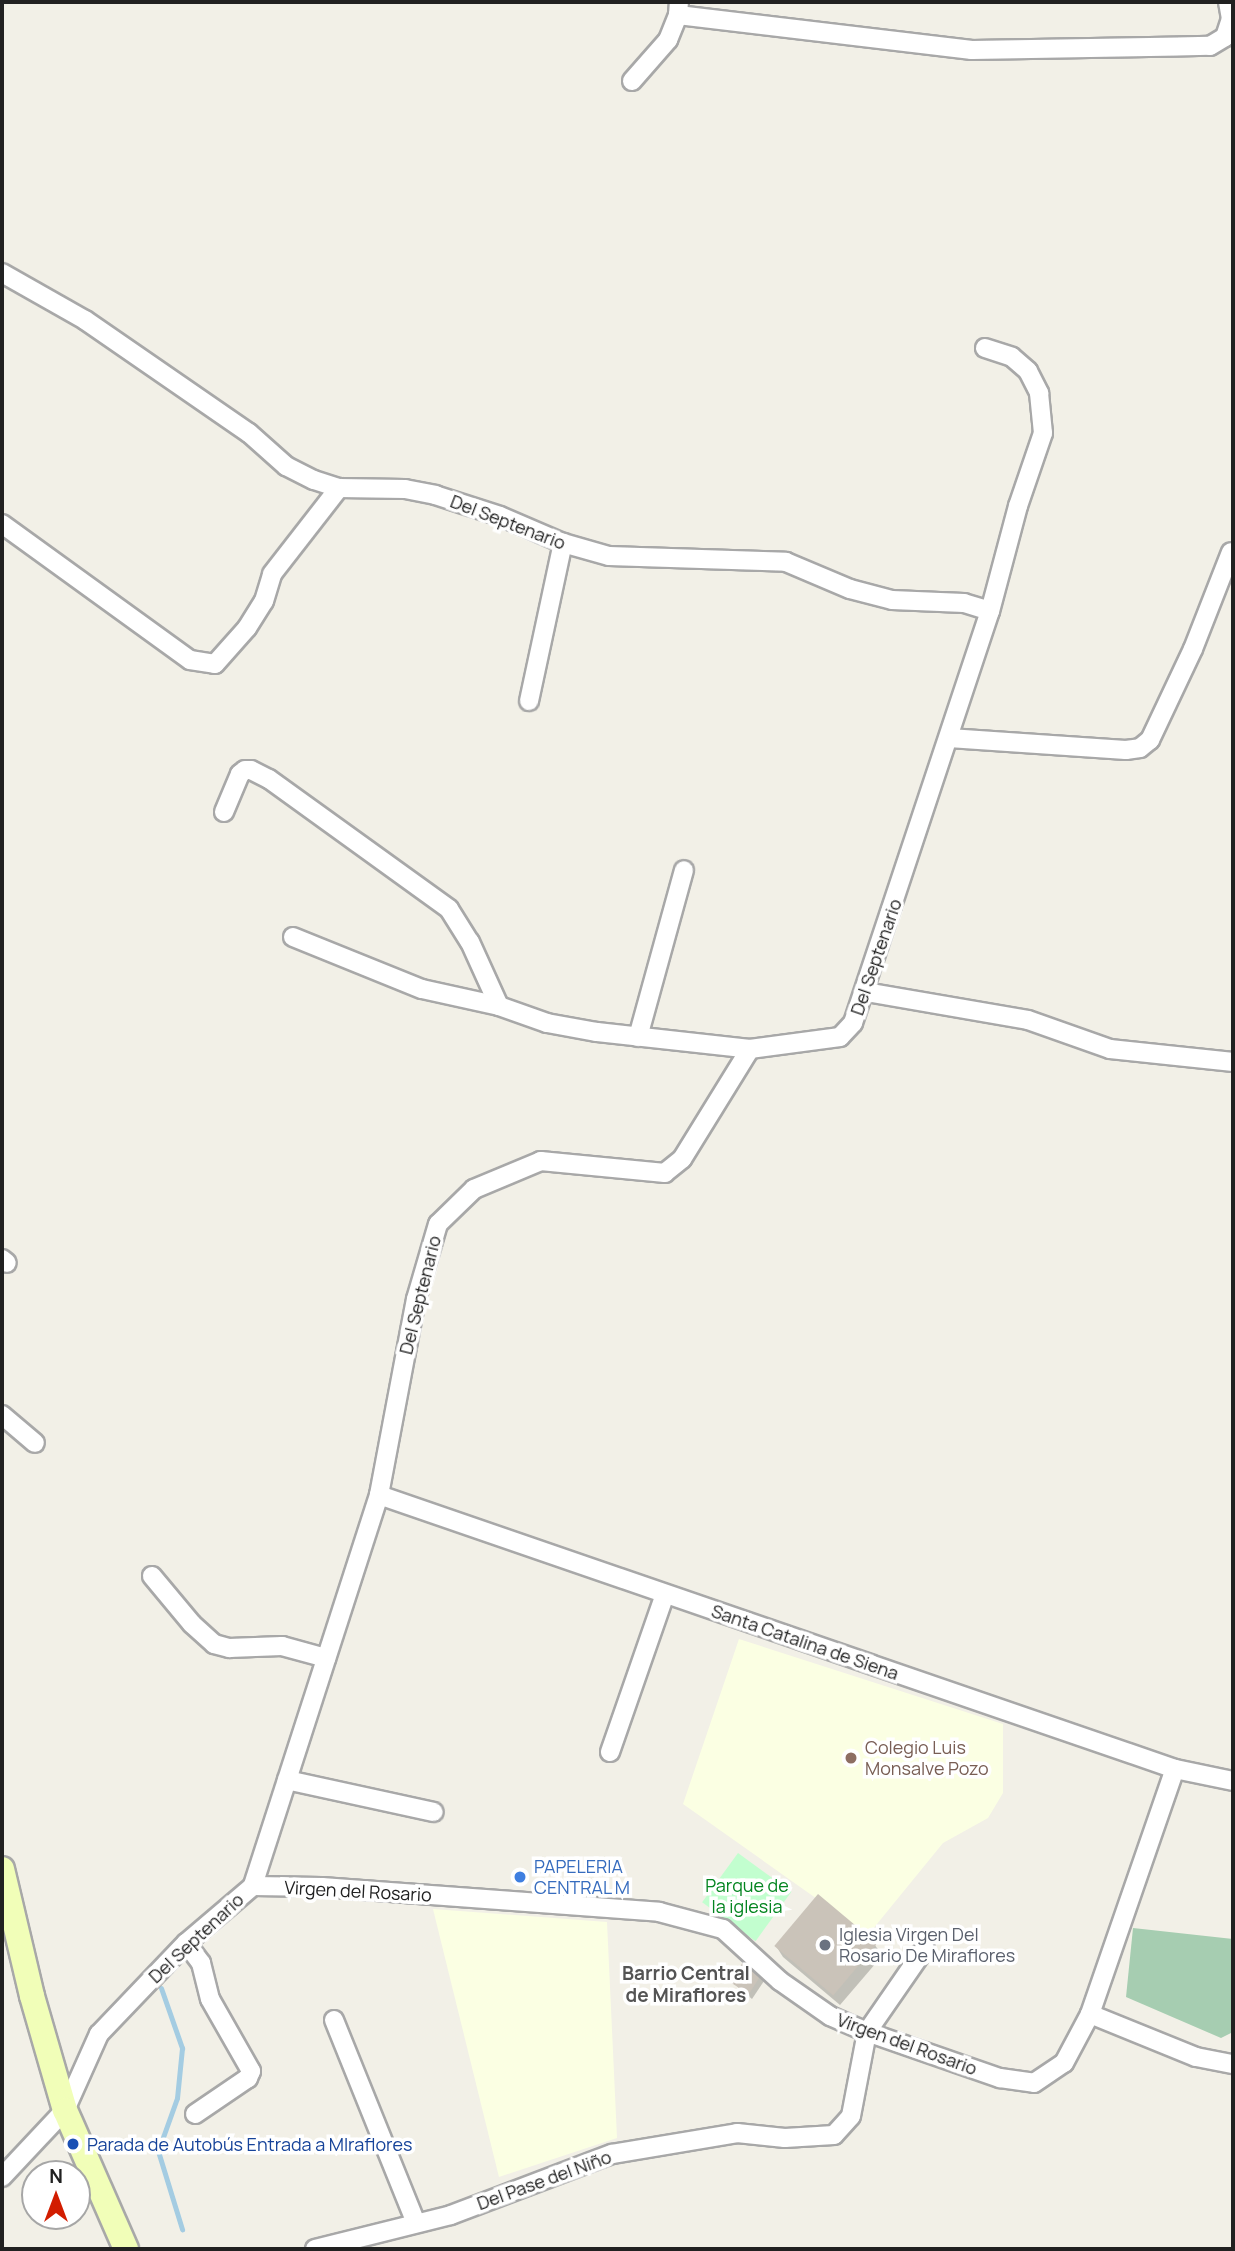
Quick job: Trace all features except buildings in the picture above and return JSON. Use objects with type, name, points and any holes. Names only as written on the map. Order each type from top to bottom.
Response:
[{"type":"street","points":[[632,81],[668,40],[678,8],[972,50],[1210,46],[1225,37],[1231,19],[1228,2]]},
{"type":"street","name":"Del Septenario","points":[[2,273],[85,320],[249,433],[286,466],[339,488],[405,489],[435,495],[500,516],[563,544],[609,556],[786,562],[850,589],[892,600],[964,603],[990,611],[866,992],[853,1023],[840,1037],[750,1049],[682,1159],[665,1173],[541,1161],[474,1189],[438,1224],[416,1299],[379,1495],[253,1886],[186,1943],[99,2034],[65,2110],[2,2178]]},
{"type":"street","points":[[985,348],[1012,357],[1028,372],[1040,393],[1043,433],[1018,506],[990,611]]},
{"type":"street","points":[[2,524],[190,660],[215,664],[247,628],[264,601],[272,574],[339,488]]},
{"type":"street","points":[[529,701],[563,544]]},
{"type":"street","points":[[948,738],[1126,750],[1140,748],[1150,740],[1193,649],[1231,552]]},
{"type":"street","points":[[224,812],[240,774],[245,770],[251,770],[269,779],[449,909],[470,942],[499,1006]]},
{"type":"street","points":[[638,1037],[684,870]]},
{"type":"street","points":[[293,937],[410,985],[499,1006],[547,1023],[638,1037],[750,1049]]},
{"type":"street","points":[[866,992],[1028,1020],[1110,1049],[1233,1062]]},
{"type":"street","points":[[2,1415],[35,1443]]},
{"type":"street","name":"Santa Catalina de Siena","points":[[379,1495],[1175,1769],[1233,1781]]},
{"type":"street","points":[[152,1576],[192,1625],[214,1644],[229,1648],[282,1646],[326,1658]]},
{"type":"street","points":[[610,1752],[665,1594]]},
{"type":"street","name":"Virgen del Rosario","points":[[253,1886],[321,1887],[659,1912],[723,1929],[780,1980],[830,2016],[867,2032],[1000,2078],[1034,2083],[1064,2063],[1090,2014],[1175,1769]]},
{"type":"street","points":[[287,1780],[434,1812]]},
{"type":"street","points":[[2,1869],[32,1996],[65,2110],[126,2249]]},
{"type":"street","points":[[186,1943],[201,1963],[210,1999],[251,2071],[248,2078],[195,2114]]},
{"type":"street","points":[[867,2032],[925,1948]]},
{"type":"street","points":[[1090,2014],[1196,2057],[1233,2064]]},
{"type":"street","points":[[334,2020],[416,2223]]},
{"type":"street","name":"Del Pase del Niño","points":[[315,2249],[451,2215],[612,2154],[737,2133],[785,2138],[835,2135],[851,2116],[867,2032]]},
{"type":"shaded area","name":"Colegio Luis Monsalve Pozo","points":[[739,1639],[1003,1724],[1003,1793],[988,1818],[943,1843],[868,1935],[683,1804]]},
{"type":"shaded area","points":[[433,1909],[607,1922],[617,2138],[499,2177]]},
{"type":"shaded area","points":[[1133,1928],[1233,1939],[1233,2032],[1221,2038],[1126,1997]]},
{"type":"green space","name":"Parque de la iglesia","points":[[738,1853],[791,1892],[756,1941],[702,1902]]},
{"type":"waterway","points":[[161,1988],[182,2048],[177,2098],[158,2151],[182,2229]]},
{"type":"place","name":"Colegio Luis Monsalve Pozo","points":[[851,1758]]},
{"type":"place","name":"PAPELERIA CENTRAL M","points":[[520,1877]]},
{"type":"place","name":"Iglesia Virgen Del Rosario De Miraflores","points":[[825,1945]]},
{"type":"place","name":"Parada de Autobús Entrada a MIraflores","points":[[73,2144]]},
{"type":"district","name":"Barrio Central de Miraflores","points":[[686,1985]]}]
